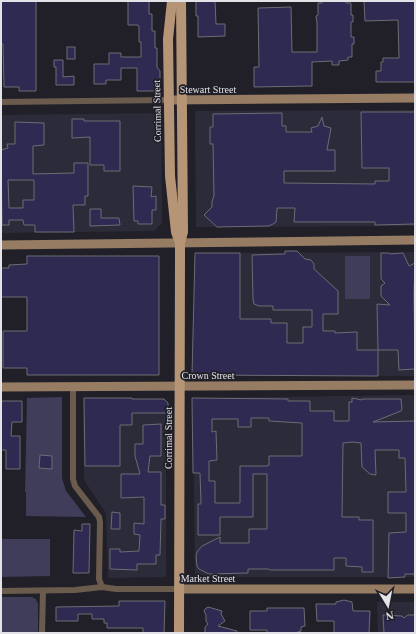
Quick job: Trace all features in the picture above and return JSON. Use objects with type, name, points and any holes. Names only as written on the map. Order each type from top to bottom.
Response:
[{"type":"main road","name":"Corrimal Street","points":[[172,1],[168,39],[170,176],[176,232],[180,243]]},
{"type":"main road","name":"Corrimal Street","points":[[179,633],[180,243],[183,232],[181,1]]},
{"type":"main road","name":"Stewart Street","points":[[168,100],[415,98]]},
{"type":"main road","points":[[1,245],[415,240]]},
{"type":"main road","name":"Crown Street","points":[[1,387],[415,386]]},
{"type":"main road","name":"Market Street","points":[[180,590],[415,590]]},
{"type":"street","name":"Stewart Street","points":[[1,102],[168,100]]},
{"type":"street","points":[[73,387],[73,479],[75,486],[99,517],[99,579],[102,587]]},
{"type":"street","name":"Market Street","points":[[1,590],[43,591],[102,587],[116,589],[180,590]]},
{"type":"street","points":[[42,633],[43,591]]},
{"type":"shaded area","points":[[415,110],[415,226],[196,227],[195,111]]},
{"type":"shaded area","points":[[161,113],[162,223],[154,231],[1,233],[1,115]]},
{"type":"shaded area","points":[[415,252],[415,376],[192,375],[195,253]]},
{"type":"shaded area","points":[[345,256],[370,256],[370,299],[345,299]]},
{"type":"shaded area","points":[[415,395],[415,577],[195,577],[193,398]]},
{"type":"shaded area","points":[[62,397],[62,478],[66,491],[86,517],[26,516],[25,492],[27,398]]},
{"type":"shaded area","points":[[83,398],[162,399],[166,404],[166,577],[108,578],[106,513],[84,480]]},
{"type":"shaded area","points":[[1,539],[50,539],[50,576],[1,577]]},
{"type":"shaded area","points":[[1,597],[32,597],[36,599],[38,604],[38,633],[1,633]]},
{"type":"shaded area","points":[[377,602],[415,602],[415,633],[378,633]]},
{"type":"building","points":[[1,1],[36,1],[36,91],[19,91],[19,87],[4,87],[3,44],[1,44]]},
{"type":"building","points":[[128,1],[149,1],[149,14],[152,14],[152,31],[155,31],[157,67],[160,71],[160,87],[156,91],[137,91],[137,68],[121,68],[121,80],[106,80],[106,84],[94,84],[94,64],[109,64],[109,53],[121,53],[121,57],[141,57],[139,27],[138,25],[128,25]]},
{"type":"building","points":[[196,1],[215,1],[216,24],[225,24],[225,36],[198,37]]},
{"type":"building","points":[[322,1],[346,1],[346,3],[351,3],[351,15],[353,15],[353,22],[351,22],[351,37],[354,37],[354,44],[352,44],[352,57],[348,57],[348,60],[339,61],[339,65],[332,65],[332,61],[312,62],[312,86],[254,87],[254,67],[259,67],[258,8],[291,7],[292,52],[317,52],[316,16],[318,15],[318,3],[322,3]]},
{"type":"building","points":[[364,1],[415,1],[415,82],[376,82],[376,71],[381,71],[381,62],[383,62],[383,58],[399,58],[398,20],[365,21]]},
{"type":"building","points":[[67,47],[75,47],[75,59],[67,59]]},
{"type":"building","points":[[54,60],[63,60],[63,77],[74,76],[74,85],[56,85],[56,67],[54,67]]},
{"type":"building","points":[[361,112],[415,112],[415,224],[375,225],[375,222],[294,222],[295,208],[277,208],[276,222],[269,226],[217,227],[204,215],[212,207],[214,196],[213,144],[210,144],[210,127],[213,127],[213,114],[282,113],[282,126],[286,126],[286,132],[312,132],[311,128],[318,126],[322,117],[324,126],[331,128],[327,150],[335,150],[335,171],[284,171],[284,183],[375,184],[375,181],[389,181],[389,168],[362,168]]},
{"type":"building","points":[[72,119],[84,119],[84,121],[120,121],[120,171],[104,171],[104,165],[90,165],[90,137],[72,138]]},
{"type":"building","points":[[15,122],[44,123],[44,145],[33,146],[33,174],[74,173],[74,163],[88,163],[88,196],[85,196],[85,205],[73,205],[74,232],[35,232],[35,225],[24,225],[23,220],[9,220],[9,225],[2,225],[1,150],[8,148],[7,144],[15,144]],"holes":[[[8,180],[34,180],[34,200],[23,200],[23,208],[9,208]]]},
{"type":"building","points":[[133,186],[152,187],[151,197],[156,196],[156,210],[152,210],[152,224],[138,224],[138,221],[134,221]]},
{"type":"building","points":[[90,209],[101,209],[101,218],[119,218],[120,225],[90,226]]},
{"type":"building","points":[[285,251],[297,251],[305,259],[311,260],[314,264],[314,269],[338,291],[338,314],[323,314],[323,331],[335,331],[335,333],[357,332],[357,350],[378,350],[378,376],[192,375],[195,253],[240,253],[240,319],[271,319],[271,323],[287,323],[287,343],[303,343],[303,327],[312,327],[312,310],[273,310],[273,306],[259,306],[254,304],[253,299],[252,255],[285,254]]},
{"type":"building","points":[[381,253],[403,253],[409,266],[415,263],[415,369],[399,370],[398,350],[378,350],[377,304],[390,305],[381,296],[381,286],[385,283],[381,279]]},
{"type":"building","points":[[27,256],[159,256],[159,375],[27,375],[27,368],[3,368],[3,331],[27,331],[27,297],[1,297],[1,268],[9,268],[9,265],[27,264]]},
{"type":"building","points":[[84,398],[164,399],[168,403],[168,413],[132,413],[132,425],[120,425],[120,466],[85,466]]},
{"type":"building","points":[[192,398],[288,399],[288,401],[310,401],[310,411],[334,411],[334,421],[349,421],[349,402],[352,402],[352,398],[362,400],[401,399],[401,411],[373,422],[415,421],[415,574],[405,574],[405,577],[388,578],[389,533],[406,532],[406,513],[388,513],[388,492],[406,492],[405,458],[399,458],[399,450],[375,450],[376,475],[370,474],[362,467],[361,443],[343,443],[342,517],[359,517],[359,520],[373,520],[373,572],[362,572],[362,567],[346,566],[346,558],[334,558],[334,570],[248,569],[248,573],[209,574],[199,569],[197,566],[196,556],[197,552],[202,546],[220,537],[220,543],[249,543],[249,529],[267,529],[267,474],[253,474],[253,517],[220,517],[220,535],[198,535],[198,504],[201,504],[200,473],[193,473]],"holes":[[[251,418],[269,418],[269,421],[302,423],[302,456],[269,456],[269,465],[267,466],[240,466],[240,503],[215,503],[215,481],[209,481],[209,461],[217,460],[216,431],[212,432],[212,419],[238,419],[238,427],[251,427]]]},
{"type":"building","points":[[1,401],[22,401],[22,422],[12,422],[11,436],[20,436],[20,469],[6,469],[6,450],[1,450]]},
{"type":"building","points":[[161,424],[161,456],[150,456],[148,472],[161,472],[161,505],[165,505],[165,519],[161,519],[160,555],[156,555],[156,564],[137,564],[137,570],[110,569],[110,549],[120,549],[120,552],[139,551],[140,535],[134,534],[134,523],[144,524],[144,497],[121,498],[121,474],[140,474],[135,456],[135,444],[143,444],[143,425]]},
{"type":"building","points":[[40,455],[52,456],[52,469],[39,468]]},
{"type":"building","points":[[112,512],[120,513],[120,529],[111,529]]},
{"type":"building","points":[[82,524],[90,524],[89,573],[73,573],[74,530],[82,531]]},
{"type":"building","points":[[344,600],[352,602],[353,611],[370,611],[369,633],[334,633],[334,621],[317,621],[316,604],[336,604],[336,602]]},
{"type":"building","points":[[119,601],[165,601],[164,633],[143,633],[143,628],[107,628],[107,623],[104,623],[104,619],[92,619],[92,614],[78,614],[78,621],[56,621],[56,607],[119,606]]},
{"type":"building","points":[[208,607],[222,611],[221,614],[225,621],[218,626],[237,631],[237,633],[205,633],[205,627],[208,624],[204,611]]},
{"type":"building","points":[[267,608],[304,608],[305,626],[301,627],[301,631],[295,633],[267,633],[267,630],[250,630],[250,611],[267,611]]},
{"type":"building","points":[[383,615],[402,616],[404,618],[408,615],[415,615],[415,633],[384,633]]}]
